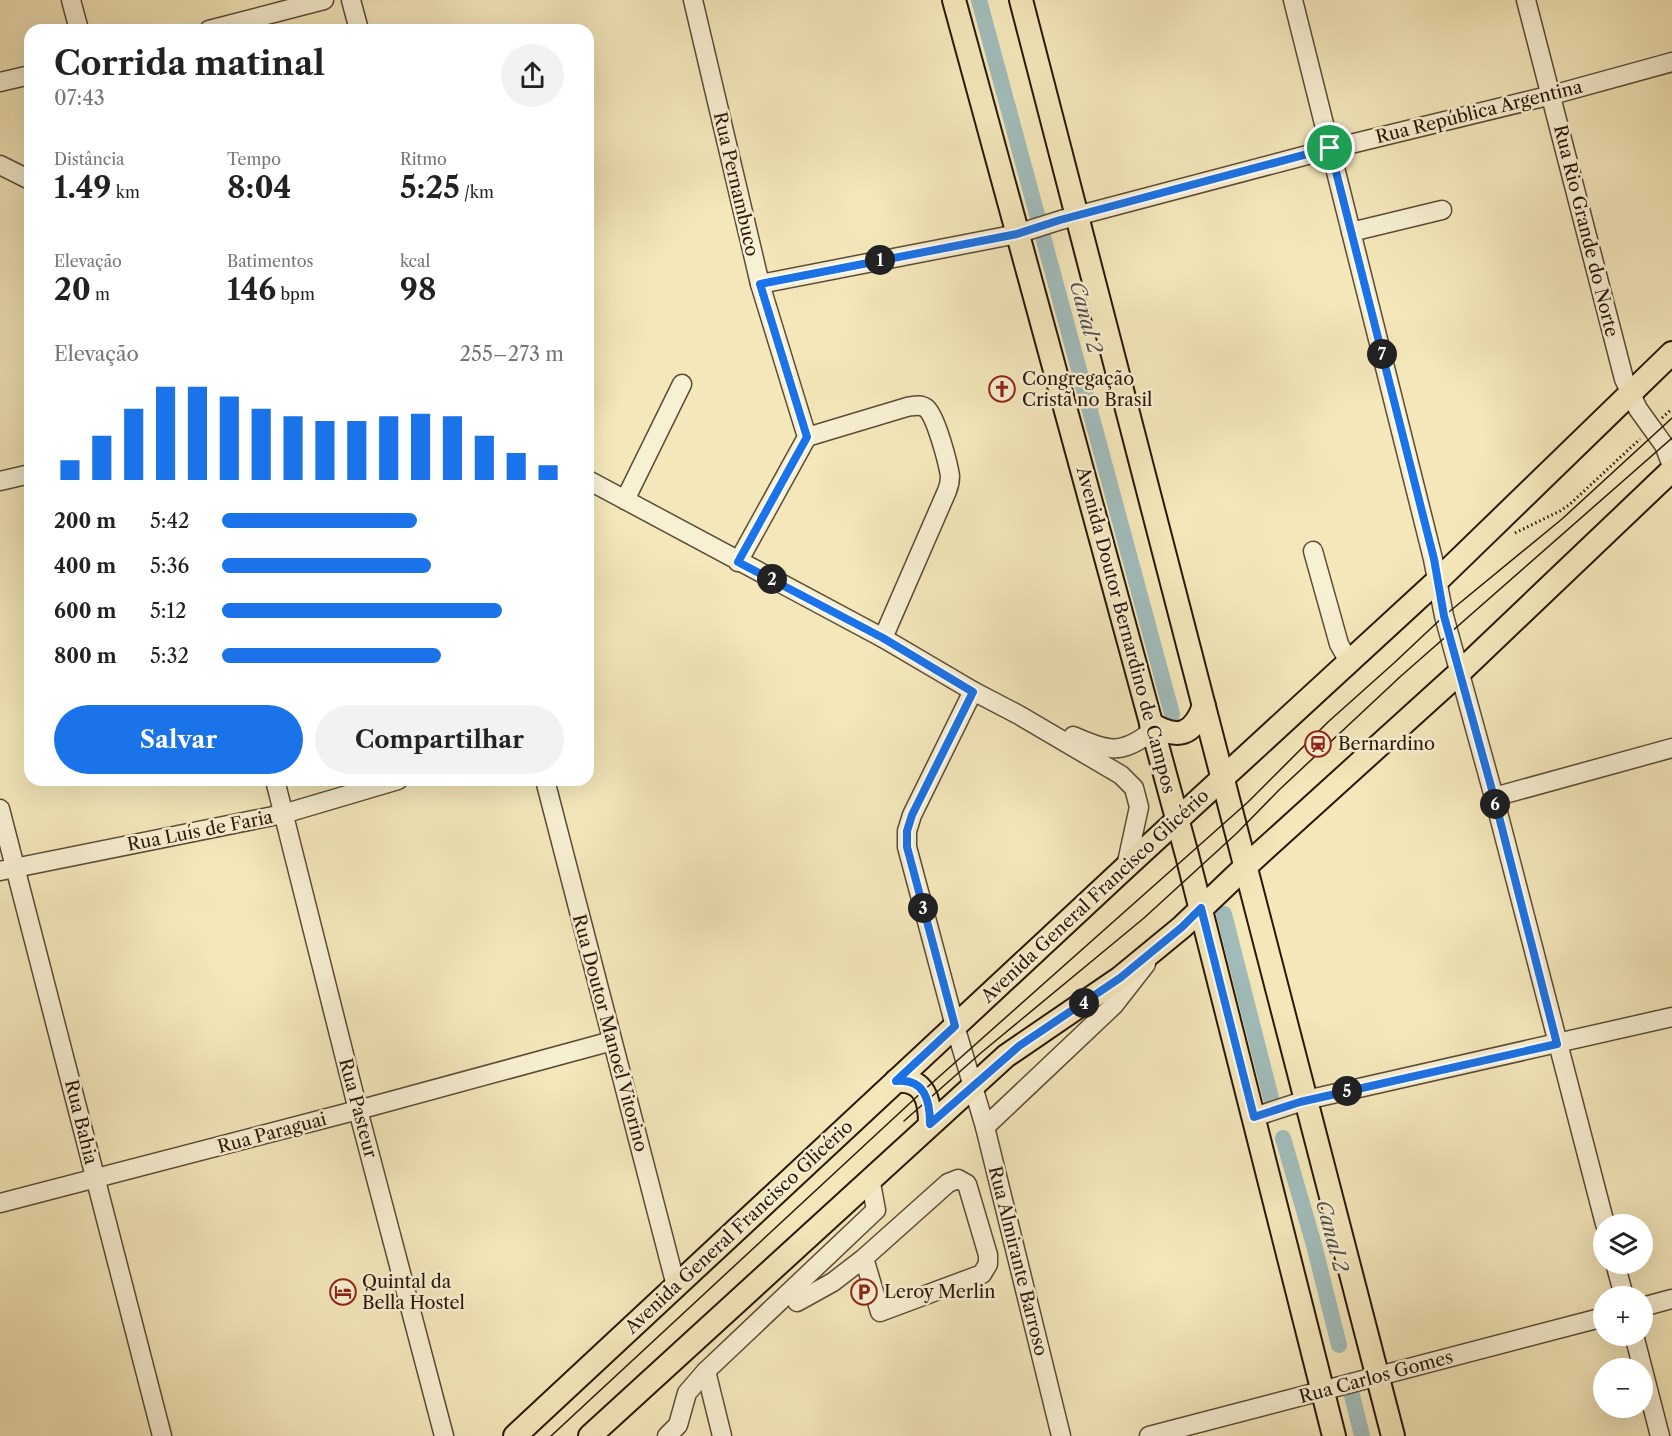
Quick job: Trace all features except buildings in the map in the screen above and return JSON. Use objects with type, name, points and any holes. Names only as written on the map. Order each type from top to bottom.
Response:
[{"type":"main road","name":"Avenida Doutor Bernardino de Campos","points":[[954,0],[1024,231],[1201,908],[1334,1436]]},
{"type":"main road","points":[[1021,0],[1068,218],[1204,706],[1393,1436]]},
{"type":"main road","name":"Avenida General Francisco Glicério","points":[[515,1436],[1438,580],[1672,353]]},
{"type":"main road","points":[[590,1436],[972,1086],[1019,1046],[1120,978],[1159,947],[1459,673],[1672,468]]},
{"type":"main road","points":[[1152,727],[1166,732],[1189,731],[1196,725],[1204,706]]},
{"type":"main road","points":[[896,1081],[912,1083],[923,1092],[930,1106],[930,1124]]},
{"type":"street","points":[[71,0],[77,24]]},
{"type":"street","points":[[232,24],[324,0]]},
{"type":"street","points":[[351,0],[357,24]]},
{"type":"street","name":"Rua Pernambuco","points":[[693,0],[760,284],[807,437]]},
{"type":"street","points":[[1293,0],[1438,580],[1444,616],[1494,797],[1602,1214]]},
{"type":"street","name":"Rua Rio Grande do Norte","points":[[1526,0],[1619,361],[1629,393],[1664,445],[1672,468]]},
{"type":"street","name":"Rua República Argentina","points":[[760,284],[1024,231],[1330,148],[1672,62]]},
{"type":"street","points":[[0,82],[24,76]]},
{"type":"street","points":[[0,165],[24,177]]},
{"type":"street","points":[[1351,232],[1442,210]]},
{"type":"street","points":[[625,500],[681,384]]},
{"type":"street","points":[[738,562],[807,437],[907,407],[921,406],[928,410],[934,420],[950,480],[883,638]]},
{"type":"street","points":[[0,482],[24,476]]},
{"type":"street","points":[[594,483],[883,638],[973,692],[1019,715],[1121,775],[1131,783],[1137,795],[1139,807],[1126,867]]},
{"type":"street","points":[[1313,551],[1339,644],[1349,662]]},
{"type":"street","name":"Rua Almirante Barroso","points":[[973,692],[912,815],[906,839],[984,1126],[1061,1436]]},
{"type":"street","points":[[1019,715],[1098,747],[1115,750],[1132,746],[1152,727]]},
{"type":"street","points":[[1494,797],[1672,748]]},
{"type":"street","name":"Rua Pasteur","points":[[276,786],[358,1110],[444,1436]]},
{"type":"street","name":"Rua Luís de Faria","points":[[8,869],[283,814],[378,786]]},
{"type":"street","name":"Rua Doutor Manoel Vitorino","points":[[547,786],[676,1286]]},
{"type":"street","name":"Rua Bahia","points":[[0,809],[8,869],[96,1178],[162,1436]]},
{"type":"street","points":[[984,1126],[1114,1005],[1159,947]]},
{"type":"street","points":[[1254,1117],[1306,1101],[1672,1017]]},
{"type":"street","name":"Rua Paraguai","points":[[0,1203],[612,1041]]},
{"type":"street","points":[[667,1436],[678,1425],[687,1393],[706,1371],[876,1210],[870,1178]]},
{"type":"street","points":[[797,1302],[833,1282],[864,1258],[948,1183],[958,1179],[967,1184],[988,1255],[988,1264],[982,1274],[880,1312],[864,1258]]},
{"type":"street","points":[[1653,1304],[1672,1299]]},
{"type":"street","name":"Rua Carlos Gomes","points":[[1149,1436],[1593,1320]]},
{"type":"street","points":[[1637,1346],[1660,1436]]},
{"type":"street","points":[[706,1371],[723,1436]]},
{"type":"waterway","name":"Canal 2","points":[[979,0],[1172,714]]},
{"type":"waterway","name":"Canal 2","points":[[1224,914],[1271,1098]]},
{"type":"waterway","name":"Canal 2","points":[[1283,1138],[1314,1245],[1339,1345]]},
{"type":"waterway","name":"Canal 2","points":[[1350,1387],[1362,1436]]},
{"type":"tram line","points":[[551,1436],[923,1091],[1248,802],[1328,722],[1444,616],[1562,519],[1672,418]]},
{"type":"tram line","points":[[904,1121],[982,1052],[1144,918],[1237,833],[1279,790],[1401,676],[1672,438]]},
{"type":"place","name":"Congregação Cristã no Brasil","points":[[1002,389]]},
{"type":"place","name":"Bernardino","points":[[1318,744]]},
{"type":"place","name":"Quintal da Bella Hostel","points":[[343,1292]]},
{"type":"place","name":"Leroy Merlin","points":[[864,1292]]},
{"type":"route","points":[[1330,148],[1434,559],[1444,616],[1494,797],[1557,1044],[1300,1102],[1254,1117],[1201,908],[1139,964],[1006,1056],[930,1124],[930,1106],[923,1092],[912,1083],[903,1080],[896,1081],[955,1026],[906,839],[912,815],[973,692],[883,638],[738,562],[807,437],[760,284],[1017,234],[1060,220],[1330,148]]}]
